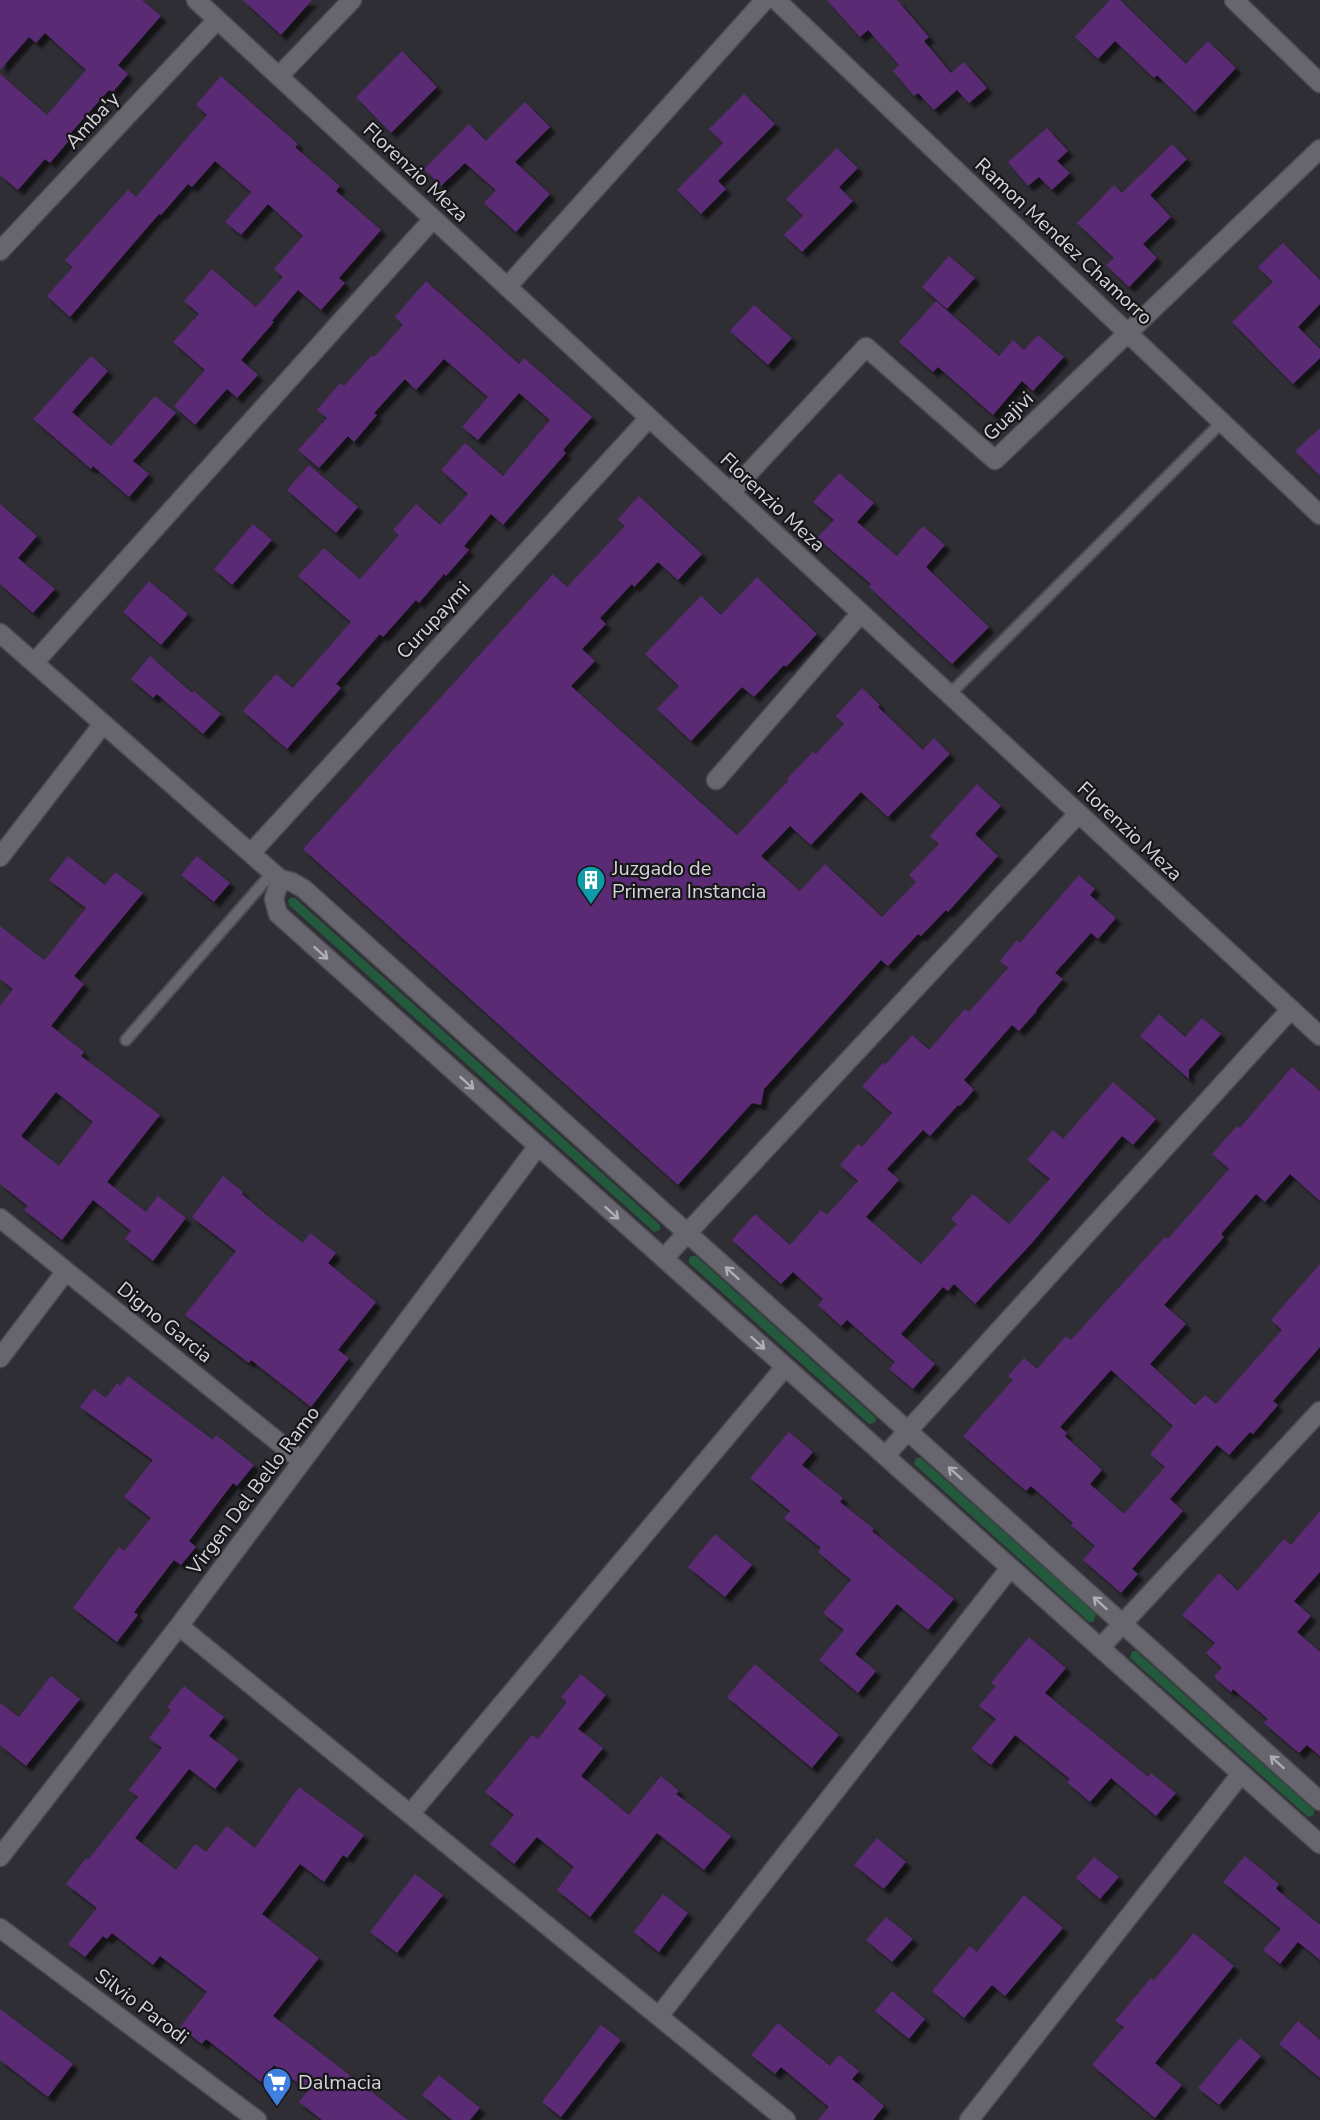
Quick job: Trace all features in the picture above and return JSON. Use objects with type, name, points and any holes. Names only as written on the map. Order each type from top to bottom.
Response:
[{"type":"street","name":"Florenzio Meza","points":[[196,0],[1320,1036]]},
{"type":"street","points":[[279,76],[352,0]]},
{"type":"street","points":[[507,287],[765,0]]},
{"type":"street","name":"Ramon Mendez Chamorro","points":[[776,0],[1320,514]]},
{"type":"street","points":[[1234,0],[1320,83]]},
{"type":"street","name":"Amba'y","points":[[0,250],[217,20]]},
{"type":"street","name":"Guajivi","points":[[730,493],[866,347],[994,460],[1320,149]]},
{"type":"street","points":[[34,663],[434,219]]},
{"type":"street","name":"Curupaymi","points":[[250,853],[649,418]]},
{"type":"street","points":[[716,780],[861,613]]},
{"type":"street","points":[[0,633],[276,875],[304,889],[1320,1801]]},
{"type":"street","points":[[0,857],[103,724]]},
{"type":"street","points":[[664,1258],[1078,814]]},
{"type":"street","points":[[276,875],[274,898],[278,914],[1320,1844]]},
{"type":"street","points":[[885,1456],[1291,1009]]},
{"type":"street","name":"Virgen Del Bello Ramo","points":[[0,1857],[179,1626],[538,1146]]},
{"type":"street","name":"Digno Garcia","points":[[0,1218],[302,1461]]},
{"type":"street","points":[[0,1358],[66,1271]]},
{"type":"street","points":[[410,1814],[785,1367]]},
{"type":"street","points":[[1100,1648],[1320,1411]]},
{"type":"street","points":[[658,2016],[1010,1568]]},
{"type":"street","points":[[179,1626],[786,2120]]},
{"type":"street","points":[[969,2120],[1241,1774]]},
{"type":"street","name":"Silvio Parodi","points":[[0,1928],[257,2120]]},
{"type":"lane","points":[[949,695],[1222,422]]},
{"type":"lane","points":[[126,1040],[276,875]]},
{"type":"green space","points":[[295,898],[660,1225],[660,1230],[654,1232],[289,905],[288,900]]},
{"type":"green space","points":[[691,1256],[696,1256],[875,1417],[876,1422],[869,1424],[689,1263]]},
{"type":"green space","points":[[916,1458],[921,1458],[1096,1614],[1093,1622],[1089,1622],[914,1464]]},
{"type":"green space","points":[[1132,1651],[1136,1651],[1314,1810],[1314,1815],[1308,1817],[1130,1658]]},
{"type":"building","points":[[0,0],[142,0],[161,16],[118,65],[128,74],[113,92],[109,90],[69,135],[72,137],[50,163],[45,159],[18,190],[0,175],[0,74],[47,115],[86,70],[45,33],[36,43],[29,37],[0,70]]},
{"type":"building","points":[[243,0],[312,0],[281,35]]},
{"type":"building","points":[[827,0],[897,0],[929,37],[924,41],[951,73],[964,62],[987,88],[969,103],[957,90],[934,110],[918,93],[914,96],[893,71],[899,65],[868,30],[860,37]]},
{"type":"building","points":[[1110,0],[1120,0],[1186,64],[1208,41],[1236,68],[1195,112],[1157,75],[1154,78],[1115,41],[1098,59],[1075,37]]},
{"type":"building","points":[[402,51],[437,87],[391,133],[356,97]]},
{"type":"building","points":[[221,76],[298,144],[295,147],[340,186],[336,191],[381,230],[339,278],[345,283],[321,310],[298,290],[241,360],[258,375],[237,398],[227,389],[195,425],[174,406],[205,370],[173,342],[199,314],[184,301],[212,269],[256,307],[283,277],[274,269],[303,236],[268,204],[241,235],[225,222],[251,192],[215,161],[192,187],[188,184],[161,215],[159,214],[70,317],[47,296],[73,267],[65,260],[128,190],[136,197],[207,115],[196,105]]},
{"type":"building","points":[[744,94],[775,124],[718,181],[726,189],[701,214],[677,190],[723,143],[709,129]]},
{"type":"building","points":[[525,102],[550,127],[515,162],[550,194],[516,232],[484,203],[496,190],[465,163],[441,186],[424,169],[469,124],[486,141]]},
{"type":"building","points":[[1047,128],[1068,151],[1057,161],[1070,173],[1052,190],[1039,177],[1028,186],[1008,162]]},
{"type":"building","points":[[1172,144],[1187,159],[1150,195],[1171,217],[1143,244],[1157,258],[1129,287],[1106,265],[1114,258],[1077,223],[1114,185],[1122,193]]},
{"type":"building","points":[[837,148],[858,168],[839,187],[853,201],[802,252],[784,235],[803,216],[786,199]]},
{"type":"building","points":[[1283,243],[1320,280],[1320,304],[1298,327],[1320,349],[1320,358],[1293,384],[1232,322],[1273,282],[1258,267]]},
{"type":"building","points":[[949,256],[975,278],[947,309],[922,287]]},
{"type":"building","points":[[426,281],[519,364],[524,358],[592,417],[563,450],[566,453],[503,525],[491,514],[464,546],[469,550],[446,576],[444,574],[419,603],[416,600],[383,637],[380,634],[336,684],[341,688],[287,749],[243,711],[276,674],[293,688],[351,622],[298,576],[324,548],[360,579],[399,535],[393,530],[416,504],[440,525],[468,494],[441,470],[465,443],[503,476],[550,420],[519,393],[478,440],[462,427],[488,397],[444,359],[416,390],[405,379],[374,413],[377,415],[354,442],[348,436],[319,468],[298,450],[327,418],[317,410],[340,383],[344,386],[403,325],[395,317]]},
{"type":"building","points":[[936,301],[999,356],[1013,340],[1024,350],[1038,335],[1064,357],[1033,391],[1022,381],[993,415],[938,367],[933,372],[899,342]]},
{"type":"building","points":[[754,305],[792,338],[768,365],[730,331]]},
{"type":"building","points":[[91,356],[108,371],[72,412],[111,446],[155,396],[176,413],[133,461],[149,474],[129,497],[93,466],[91,469],[33,419]]},
{"type":"building","points":[[1320,428],[1320,476],[1295,451]]},
{"type":"building","points":[[309,465],[358,507],[336,533],[287,490]]},
{"type":"building","points":[[839,473],[874,503],[857,522],[897,556],[923,526],[945,545],[926,567],[989,627],[952,664],[869,587],[871,584],[817,538],[834,520],[813,502]]},
{"type":"building","name":"Juzgado de Primera Instancia","points":[[639,496],[702,554],[678,580],[658,562],[634,587],[632,584],[600,618],[606,624],[582,649],[595,661],[571,686],[737,835],[813,752],[816,754],[844,724],[836,716],[862,688],[880,705],[878,707],[923,750],[934,738],[950,754],[888,817],[861,792],[811,845],[790,826],[761,856],[800,891],[825,864],[882,917],[916,882],[909,875],[939,844],[930,836],[977,784],[1001,806],[975,834],[998,856],[948,912],[946,910],[921,936],[918,934],[888,966],[881,960],[764,1089],[761,1105],[752,1103],[678,1185],[303,849],[553,574],[567,587],[625,526],[618,519]]},
{"type":"building","points":[[0,504],[37,536],[18,558],[55,589],[33,613],[0,584]]},
{"type":"building","points":[[253,524],[272,540],[232,585],[214,569]]},
{"type":"building","points":[[757,577],[817,634],[754,697],[742,687],[691,741],[657,709],[679,686],[645,654],[701,596],[721,615]]},
{"type":"building","points":[[149,581],[188,614],[161,645],[123,612]]},
{"type":"building","points":[[150,656],[192,693],[194,691],[221,714],[203,734],[157,694],[153,698],[131,679]]},
{"type":"building","points":[[68,856],[105,885],[115,872],[143,893],[74,976],[84,984],[51,1026],[84,1052],[81,1056],[160,1115],[107,1182],[146,1212],[158,1196],[186,1218],[153,1261],[125,1239],[131,1231],[93,1200],[62,1240],[24,1210],[28,1206],[0,1184],[0,1006],[13,989],[0,979],[0,926],[44,960],[86,908],[49,880]],"holes":[[[56,1092],[93,1122],[59,1166],[21,1136]]]},
{"type":"building","points":[[197,856],[230,883],[214,902],[181,875]]},
{"type":"building","points":[[1079,875],[1095,889],[1090,895],[1116,918],[1098,939],[1091,933],[1055,973],[1063,979],[1037,1011],[1019,1031],[1012,1025],[964,1080],[974,1090],[960,1106],[958,1105],[930,1136],[923,1130],[887,1169],[899,1180],[866,1217],[921,1264],[957,1224],[951,1219],[973,1194],[1009,1224],[1050,1179],[1027,1160],[1053,1130],[1063,1139],[1113,1082],[1156,1119],[1133,1145],[1122,1136],[1031,1244],[975,1304],[954,1284],[948,1291],[943,1287],[901,1334],[935,1364],[913,1389],[889,1369],[895,1362],[847,1320],[841,1326],[818,1305],[823,1299],[793,1272],[781,1284],[732,1240],[755,1214],[790,1245],[821,1210],[827,1215],[858,1181],[840,1165],[858,1144],[862,1147],[892,1113],[862,1086],[912,1035],[929,1050],[965,1009],[969,1012],[1008,968],[1000,961],[1017,940],[1020,943]]},
{"type":"building","points":[[1159,1014],[1185,1037],[1202,1018],[1221,1034],[1189,1070],[1189,1079],[1140,1036]]},
{"type":"building","points":[[1292,1067],[1320,1091],[1320,1201],[1290,1174],[1265,1202],[1256,1194],[1221,1234],[1224,1237],[1164,1305],[1186,1324],[1150,1364],[1195,1405],[1205,1395],[1216,1404],[1282,1330],[1271,1320],[1320,1264],[1320,1347],[1273,1401],[1278,1405],[1253,1434],[1250,1432],[1229,1455],[1217,1445],[1170,1499],[1183,1511],[1132,1569],[1138,1574],[1121,1593],[1083,1560],[1095,1546],[1071,1525],[1073,1523],[1031,1486],[1026,1491],[963,1436],[1013,1380],[1008,1376],[1024,1358],[1037,1369],[1066,1336],[1071,1340],[1165,1237],[1168,1239],[1229,1169],[1212,1154],[1237,1126],[1240,1128]],"holes":[[[1111,1370],[1173,1426],[1150,1454],[1165,1467],[1124,1514],[1090,1484],[1102,1470],[1065,1436],[1067,1433],[1060,1427]]]},
{"type":"building","points":[[223,1176],[265,1214],[303,1243],[310,1233],[336,1253],[328,1263],[376,1302],[338,1350],[349,1358],[311,1407],[251,1360],[249,1363],[185,1315],[236,1251],[192,1217]]},
{"type":"building","points":[[128,1376],[213,1440],[216,1435],[254,1465],[237,1486],[233,1483],[189,1541],[196,1547],[181,1565],[174,1560],[134,1612],[138,1615],[117,1642],[73,1608],[119,1547],[124,1551],[151,1518],[124,1497],[153,1460],[80,1407],[94,1389],[106,1398],[117,1383],[120,1386]]},
{"type":"building","points":[[789,1432],[813,1452],[802,1465],[843,1498],[840,1502],[874,1529],[872,1531],[954,1599],[928,1630],[897,1604],[855,1654],[876,1671],[858,1693],[819,1660],[844,1630],[823,1613],[851,1580],[818,1552],[821,1548],[784,1518],[790,1511],[750,1478]]},
{"type":"building","points":[[1320,1511],[1320,1572],[1294,1601],[1311,1616],[1297,1632],[1320,1652],[1320,1756],[1307,1745],[1299,1753],[1264,1723],[1268,1719],[1233,1689],[1231,1692],[1214,1677],[1222,1668],[1206,1653],[1215,1643],[1182,1615],[1219,1573],[1238,1591],[1284,1539],[1291,1545]]},
{"type":"building","points":[[715,1534],[752,1565],[725,1597],[688,1567]]},
{"type":"building","points":[[1029,1637],[1066,1668],[1045,1693],[1148,1777],[1151,1773],[1176,1793],[1156,1816],[1111,1778],[1090,1802],[1067,1782],[1070,1779],[1015,1735],[991,1765],[971,1749],[996,1719],[979,1706],[996,1686],[991,1683]]},
{"type":"building","points":[[755,1664],[839,1735],[812,1768],[727,1697]]},
{"type":"building","points":[[581,1674],[606,1695],[578,1729],[603,1748],[581,1776],[629,1815],[661,1776],[679,1791],[676,1794],[731,1836],[704,1870],[657,1833],[590,1917],[557,1890],[574,1867],[537,1837],[514,1864],[490,1844],[514,1815],[485,1792],[532,1735],[538,1739],[567,1702],[561,1697]]},
{"type":"building","points":[[51,1676],[80,1699],[26,1766],[0,1745],[0,1703],[19,1717]]},
{"type":"building","points":[[184,1686],[224,1717],[209,1736],[239,1759],[215,1789],[189,1769],[135,1838],[176,1870],[195,1844],[206,1852],[227,1826],[255,1848],[299,1787],[364,1835],[347,1858],[343,1855],[324,1882],[300,1864],[262,1914],[319,1958],[273,2016],[408,2120],[322,2120],[299,2102],[308,2091],[274,2065],[261,2082],[206,2039],[202,2044],[180,2027],[207,1992],[160,1956],[153,1965],[112,1933],[107,1939],[103,1936],[85,1957],[68,1944],[97,1908],[66,1884],[138,1797],[129,1790],[162,1748],[149,1738],[171,1710],[167,1707]]},
{"type":"building","points":[[877,1838],[906,1862],[884,1889],[854,1865]]},
{"type":"building","points":[[1245,1856],[1279,1884],[1276,1889],[1320,1925],[1320,1960],[1298,1942],[1280,1964],[1263,1950],[1281,1929],[1223,1882]]},
{"type":"building","points":[[1094,1857],[1119,1877],[1100,1899],[1076,1878]]},
{"type":"building","points":[[415,1874],[443,1895],[397,1953],[370,1932]]},
{"type":"building","points":[[663,1894],[688,1913],[659,1952],[634,1932]]},
{"type":"building","points":[[1024,1895],[1063,1928],[1005,1996],[992,1985],[964,2018],[932,1991],[970,1946],[977,1952]]},
{"type":"building","points":[[886,1917],[913,1939],[892,1962],[866,1940]]},
{"type":"building","points":[[1194,1933],[1234,1966],[1155,2063],[1182,2085],[1155,2118],[1092,2065],[1124,2027],[1115,2021],[1151,1978],[1154,1980]]},
{"type":"building","points":[[892,1991],[925,2019],[909,2039],[875,2011]]},
{"type":"building","points":[[0,2009],[73,2064],[48,2097],[0,2060]]},
{"type":"building","points":[[1298,2021],[1320,2040],[1320,2078],[1279,2044]]},
{"type":"building","points":[[778,2023],[830,2066],[839,2055],[859,2071],[852,2079],[884,2106],[873,2120],[818,2120],[829,2107],[781,2067],[775,2074],[751,2055]]},
{"type":"building","points":[[601,2025],[621,2040],[561,2117],[542,2102]]},
{"type":"building","points":[[1240,2038],[1261,2056],[1219,2105],[1198,2088]]},
{"type":"building","points":[[439,2075],[480,2108],[470,2120],[452,2120],[422,2095]]},
{"type":"place","name":"Juzgado de Primera Instancia","points":[[591,906]]},
{"type":"place","name":"Dalmacia","points":[[277,2108]]}]
